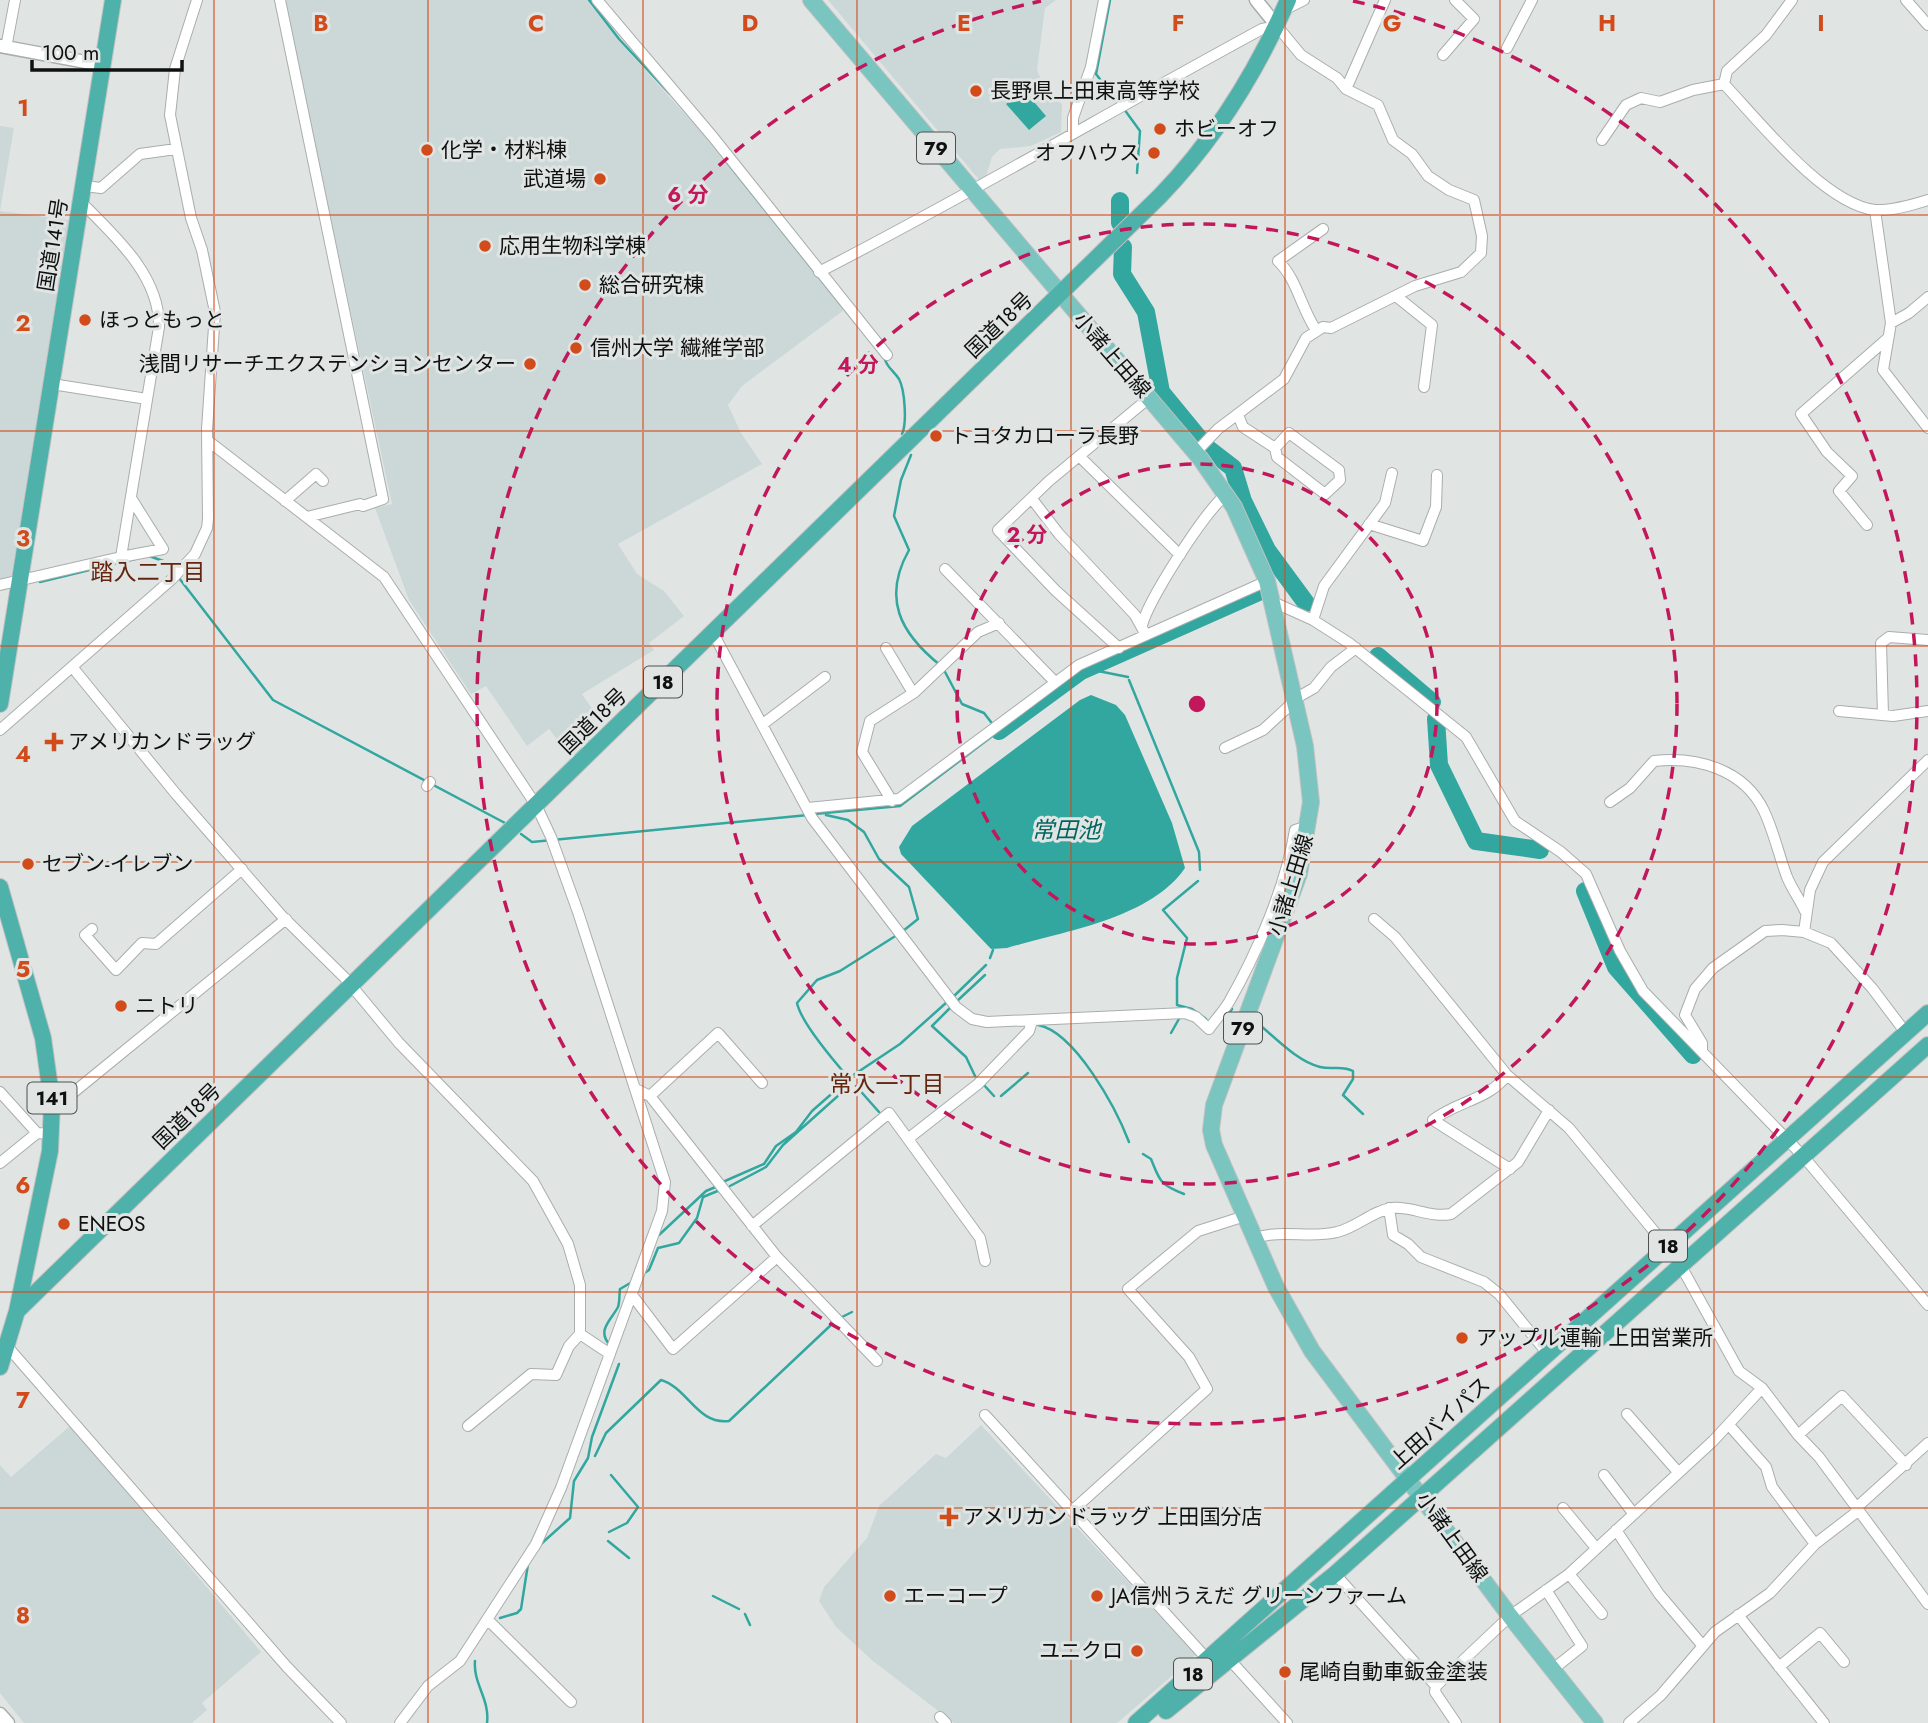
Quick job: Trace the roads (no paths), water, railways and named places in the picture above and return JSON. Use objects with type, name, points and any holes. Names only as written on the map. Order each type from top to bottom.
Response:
[{"type":"highway","name":"国道141号","points":[[0,704],[113,0]]},
{"type":"highway","name":"国道18号","points":[[0,1367],[17,1311],[1060,296],[1181,174],[1247,86],[1283,12]]},
{"type":"highway","name":"141","points":[[0,887],[43,1038],[52,1101],[44,1133],[50,1151],[17,1311]]},
{"type":"highway","name":"上田バイパス","points":[[1136,1723],[1928,1013]]},
{"type":"highway","name":"上田バイパス","points":[[1151,1723],[1335,1574],[1927,1047]]},
{"type":"main road","name":"小諸上田線","points":[[811,0],[1195,453],[1226,495],[1256,553],[1273,602],[1295,700],[1311,792],[1309,825],[1299,873],[1212,1115],[1214,1145],[1299,1331],[1510,1616],[1595,1723]]},
{"type":"street","points":[[15,0],[3,47],[102,65]]},
{"type":"street","points":[[0,730],[172,579],[195,554],[207,528],[207,440],[215,312],[170,115],[172,86],[197,0]]},
{"type":"street","points":[[280,0],[383,499],[363,506],[360,504],[307,517]]},
{"type":"street","points":[[597,0],[713,137],[863,329],[887,355]]},
{"type":"street","points":[[1073,133],[1073,118],[1091,67],[1104,0]]},
{"type":"street","points":[[1195,453],[1218,429],[1284,379],[1298,350],[1316,330],[1331,328],[1396,296],[1461,272],[1477,260],[1481,253],[1482,236],[1474,200],[1449,190],[1428,176],[1421,164],[1393,140],[1378,106],[1346,89],[1337,78],[1301,55],[1283,12],[1256,0]]},
{"type":"street","points":[[819,271],[972,190],[1262,29],[1304,0]]},
{"type":"street","points":[[1346,89],[1385,0]]},
{"type":"street","points":[[1443,55],[1474,19],[1455,0]]},
{"type":"street","points":[[1507,48],[1532,0]]},
{"type":"street","points":[[1724,84],[1727,71],[1766,35],[1792,0]]},
{"type":"street","points":[[1906,0],[1928,25]]},
{"type":"street","points":[[1602,140],[1626,105],[1641,98],[1660,102],[1693,90],[1724,84]]},
{"type":"street","points":[[1724,84],[1819,183],[1875,210],[1928,200]]},
{"type":"street","points":[[121,557],[159,327],[154,291],[83,194],[101,188],[141,154],[176,149]]},
{"type":"street","points":[[1875,210],[1891,323],[1883,370],[1928,428]]},
{"type":"street","points":[[1316,330],[1304,311],[1289,272],[1278,261],[1323,229]]},
{"type":"street","points":[[1396,296],[1432,325],[1424,387]]},
{"type":"street","points":[[1891,323],[1909,313],[1928,297]]},
{"type":"street","points":[[1867,525],[1839,492],[1852,477],[1827,452],[1801,414],[1888,338]]},
{"type":"street","points":[[52,384],[146,399]]},
{"type":"street","points":[[1119,648],[1055,590],[999,532],[1079,456],[1149,398]]},
{"type":"street","points":[[1238,415],[1243,427],[1275,448],[1277,457],[1325,494],[1340,480],[1339,470],[1289,433],[1275,448]]},
{"type":"street","points":[[207,440],[389,582],[536,805],[552,840],[638,1090],[661,1163],[666,1195],[561,1488],[536,1544],[489,1621],[460,1661],[428,1686],[400,1723]]},
{"type":"street","points":[[1079,456],[1180,555]]},
{"type":"street","points":[[1313,620],[1324,586],[1385,503],[1392,473]]},
{"type":"street","points":[[285,501],[316,474],[323,481]]},
{"type":"street","points":[[1369,524],[1423,541],[1436,507],[1437,475]]},
{"type":"street","points":[[1144,630],[1180,555],[1212,507],[1226,495]]},
{"type":"street","points":[[0,585],[163,549],[131,498]]},
{"type":"street","points":[[1032,499],[1144,630]]},
{"type":"street","points":[[945,569],[1055,682]]},
{"type":"street","points":[[810,813],[892,802],[1084,663],[1119,648],[1144,630],[1267,581]]},
{"type":"street","points":[[1273,602],[1313,620],[1356,649],[1455,726],[1474,749],[1515,821],[1561,852],[1586,874],[1635,979],[1803,1156],[1928,1305]]},
{"type":"street","points":[[892,802],[862,750],[873,717],[913,693],[978,632],[999,623]]},
{"type":"street","points":[[713,633],[810,813],[956,1007],[974,1020],[1032,1021],[1185,1013],[1200,1019],[1209,1029],[1229,1001],[1252,953],[1290,864],[1295,830],[1309,825]]},
{"type":"street","points":[[1883,715],[1881,643],[1889,637],[1928,640]]},
{"type":"street","points":[[886,648],[913,693]]},
{"type":"street","points":[[1225,748],[1262,731],[1295,700],[1314,688],[1329,668],[1356,649]]},
{"type":"street","points":[[73,668],[286,919],[351,986],[383,1026],[540,1190],[568,1244],[580,1284],[580,1334],[569,1346],[556,1375],[531,1374],[468,1426]]},
{"type":"street","points":[[763,724],[825,677]]},
{"type":"street","points":[[1839,710],[1883,715],[1928,711]]},
{"type":"street","points":[[1610,802],[1630,788],[1654,761],[1678,758],[1704,763],[1729,773],[1752,790],[1764,811],[1789,881],[1805,911]]},
{"type":"street","points":[[1804,932],[1805,911],[1815,875],[1823,862],[1928,760]]},
{"type":"street","points":[[92,929],[85,935],[116,970],[142,943],[156,944],[242,869]]},
{"type":"street","points":[[52,1101],[74,1093],[286,919]]},
{"type":"street","points":[[1374,919],[1395,937],[1507,1074],[1549,1110],[1597,1158],[1667,1247]]},
{"type":"street","points":[[1702,1052],[1702,1043],[1685,1015],[1701,980],[1765,931],[1804,932],[1831,943],[1872,988],[1906,1032]]},
{"type":"street","points":[[909,1138],[978,1084],[1031,1030],[1032,1021]]},
{"type":"street","points":[[650,1097],[718,1034],[762,1083]]},
{"type":"street","points":[[1507,1074],[1491,1093],[1448,1108],[1433,1120],[1510,1169]]},
{"type":"street","points":[[638,1090],[650,1097],[777,1257],[877,1361]]},
{"type":"street","points":[[0,1092],[44,1133],[0,1163]]},
{"type":"street","points":[[1255,1238],[1277,1232],[1340,1232],[1389,1208],[1438,1217],[1451,1214],[1518,1162],[1549,1110]]},
{"type":"street","points":[[752,1226],[889,1113],[980,1238],[985,1261]]},
{"type":"street","points":[[1389,1208],[1393,1235],[1408,1244],[1421,1257],[1484,1282],[1499,1294],[1548,1354]]},
{"type":"street","points":[[1073,1510],[1207,1389],[1189,1357],[1128,1289],[1198,1231],[1245,1216]]},
{"type":"street","points":[[632,1295],[673,1349],[777,1257]]},
{"type":"street","points":[[1681,1266],[1739,1371],[1762,1388],[1798,1435],[1819,1457],[1928,1604]]},
{"type":"street","points":[[580,1334],[610,1354]]},
{"type":"street","points":[[6,1346],[287,1667],[341,1723]]},
{"type":"street","points":[[1456,1723],[1435,1692],[1436,1686],[1510,1616],[1569,1574],[1729,1425],[1762,1388]]},
{"type":"street","points":[[1798,1435],[1842,1396],[1906,1465]]},
{"type":"street","points":[[1627,1414],[1678,1472]]},
{"type":"street","points":[[985,1415],[1208,1660]]},
{"type":"street","points":[[1729,1425],[1766,1467],[1772,1487],[1815,1544]]},
{"type":"street","points":[[1629,1723],[1671,1685],[1715,1632],[1770,1593],[1815,1544],[1857,1510],[1928,1443]]},
{"type":"street","points":[[1604,1475],[1633,1513]]},
{"type":"street","points":[[1563,1508],[1596,1548]]},
{"type":"street","points":[[1616,1530],[1660,1594],[1703,1646]]},
{"type":"street","points":[[1335,1574],[1436,1686]]},
{"type":"street","points":[[1569,1574],[1602,1614]]},
{"type":"street","points":[[1546,1590],[1582,1646],[1552,1670]]},
{"type":"street","points":[[1738,1615],[1824,1723]]},
{"type":"street","points":[[489,1621],[571,1702]]},
{"type":"street","points":[[1779,1667],[1820,1633],[1844,1662]]},
{"type":"street","points":[[1229,1659],[1287,1723]]},
{"type":"street","points":[[0,1714],[8,1723]]},
{"type":"water","points":[[1023,89],[1046,116],[1029,130],[1006,104]]},
{"type":"water","name":"常田池","points":[[1091,695],[1116,705],[1125,715],[1172,823],[1185,868],[1170,885],[1150,900],[1128,911],[1079,929],[1007,948],[991,949],[901,854],[899,847],[912,826],[1080,700]]},
{"type":"waterway","points":[[589,0],[619,39],[670,94]]},
{"type":"waterway","points":[[1110,0],[1096,74],[1119,104]]},
{"type":"waterway","points":[[1124,109],[1140,131],[1137,173]]},
{"type":"waterway","points":[[726,161],[842,306]]},
{"type":"waterway","points":[[1120,201],[1120,223]]},
{"type":"waterway","points":[[1123,247],[1122,274],[1146,312],[1161,392],[1207,448],[1233,468],[1243,501],[1267,550],[1306,603]]},
{"type":"waterway","points":[[846,311],[855,322]]},
{"type":"waterway","points":[[884,357],[899,379],[903,391],[905,415],[902,434]]},
{"type":"waterway","points":[[911,455],[901,480],[894,516],[909,550],[901,567],[896,599],[905,627],[914,640],[940,665]]},
{"type":"waterway","points":[[149,556],[166,562],[175,573]]},
{"type":"waterway","points":[[40,582],[139,558]]},
{"type":"waterway","points":[[179,578],[273,700],[505,823]]},
{"type":"waterway","points":[[999,731],[1081,671],[1263,590]]},
{"type":"waterway","points":[[1378,656],[1432,702]]},
{"type":"waterway","points":[[944,670],[962,704],[984,713],[991,722]]},
{"type":"waterway","points":[[1069,679],[1093,670],[1128,677]]},
{"type":"waterway","points":[[1129,680],[1199,852],[1200,870]]},
{"type":"waterway","points":[[1436,719],[1439,765],[1476,841],[1540,850]]},
{"type":"waterway","points":[[814,814],[900,806],[999,731]]},
{"type":"waterway","points":[[521,834],[532,842],[808,815]]},
{"type":"waterway","points":[[826,815],[848,820],[864,832],[879,859],[909,887],[918,919],[903,931]]},
{"type":"waterway","points":[[1198,881],[1163,910],[1187,938],[1177,978],[1177,1005],[1192,1009],[1206,1019]]},
{"type":"waterway","points":[[1585,891],[1616,967],[1693,1055]]},
{"type":"waterway","points":[[847,1076],[811,1030],[797,1003],[817,980],[840,971],[897,935]]},
{"type":"waterway","points":[[990,958],[993,950]]},
{"type":"waterway","points":[[953,997],[986,965]]},
{"type":"waterway","points":[[956,1002],[985,975]]},
{"type":"waterway","points":[[725,1181],[764,1164],[776,1146],[796,1132],[812,1111],[852,1076],[900,1044],[947,1002]]},
{"type":"waterway","points":[[951,1007],[932,1026],[966,1057],[975,1076]]},
{"type":"waterway","points":[[1229,1013],[1232,1009]]},
{"type":"waterway","points":[[1171,1033],[1180,1017]]},
{"type":"waterway","points":[[1250,1023],[1255,1021],[1294,1054],[1311,1064],[1353,1071],[1353,1079],[1343,1095],[1363,1114]]},
{"type":"waterway","points":[[1038,1025],[1066,1041],[1080,1056],[1104,1092],[1129,1142]]},
{"type":"waterway","points":[[1001,1096],[1028,1073]]},
{"type":"waterway","points":[[983,1084],[994,1096]]},
{"type":"waterway","points":[[730,1186],[766,1167],[783,1145],[849,1086]]},
{"type":"waterway","points":[[856,1086],[879,1112]]},
{"type":"waterway","points":[[1143,1154],[1151,1159],[1162,1181],[1184,1194]]},
{"type":"waterway","points":[[659,1235],[706,1191],[718,1186]]},
{"type":"waterway","points":[[643,1274],[649,1270],[658,1248],[679,1243],[697,1218],[703,1197],[720,1190]]},
{"type":"waterway","points":[[609,1344],[604,1334],[606,1325],[618,1307],[620,1289],[632,1282]]},
{"type":"waterway","points":[[838,1319],[852,1312]]},
{"type":"waterway","points":[[595,1456],[606,1433],[661,1380],[679,1390],[709,1417],[718,1421],[729,1421],[831,1325]]},
{"type":"waterway","points":[[541,1544],[570,1518],[574,1481],[588,1458],[592,1437],[619,1364]]},
{"type":"waterway","points":[[609,1532],[627,1523],[638,1507],[611,1475]]},
{"type":"waterway","points":[[608,1541],[629,1558]]},
{"type":"waterway","points":[[500,1618],[517,1613],[521,1609],[528,1564]]},
{"type":"waterway","points":[[713,1596],[739,1609]]},
{"type":"waterway","points":[[745,1614],[750,1625]]},
{"type":"waterway","points":[[475,1661],[476,1677],[486,1706],[487,1723]]},
{"type":"place","name":"長野県上田東高等学校","points":[[976,91]]},
{"type":"place","name":"ホビーオフ","points":[[1160,129]]},
{"type":"place","name":"化学・材料棟","points":[[427,150]]},
{"type":"place","name":"オフハウス","points":[[1154,153]]},
{"type":"place","name":"武道場","points":[[600,179]]},
{"type":"place","name":"応用生物科学棟","points":[[485,246]]},
{"type":"place","name":"総合研究棟","points":[[585,285]]},
{"type":"place","name":"ほっともっと","points":[[85,320]]},
{"type":"place","name":"信州大学 繊維学部","points":[[576,348]]},
{"type":"place","name":"浅間リサーチエクステンションセンター","points":[[530,364]]},
{"type":"place","name":"トヨタカローラ長野","points":[[936,436]]},
{"type":"place","name":"アメリカンドラッグ","points":[[54,742]]},
{"type":"place","name":"セブン-イレブン","points":[[28,864]]},
{"type":"place","name":"ニトリ","points":[[121,1006]]},
{"type":"place","name":"ENEOS","points":[[64,1224]]},
{"type":"place","name":"アップル運輸 上田営業所","points":[[1462,1338]]},
{"type":"place","name":"アメリカンドラッグ 上田国分店","points":[[949,1517]]},
{"type":"place","name":"エーコープ","points":[[890,1596]]},
{"type":"place","name":"JA信州うえだ グリーンファーム","points":[[1097,1596]]},
{"type":"place","name":"ユニクロ","points":[[1137,1651]]},
{"type":"place","name":"尾崎自動車鈑金塗装","points":[[1285,1672]]},
{"type":"district","name":"踏入二丁目","points":[[148,572]]},
{"type":"district","name":"常入一丁目","points":[[887,1084]]}]
